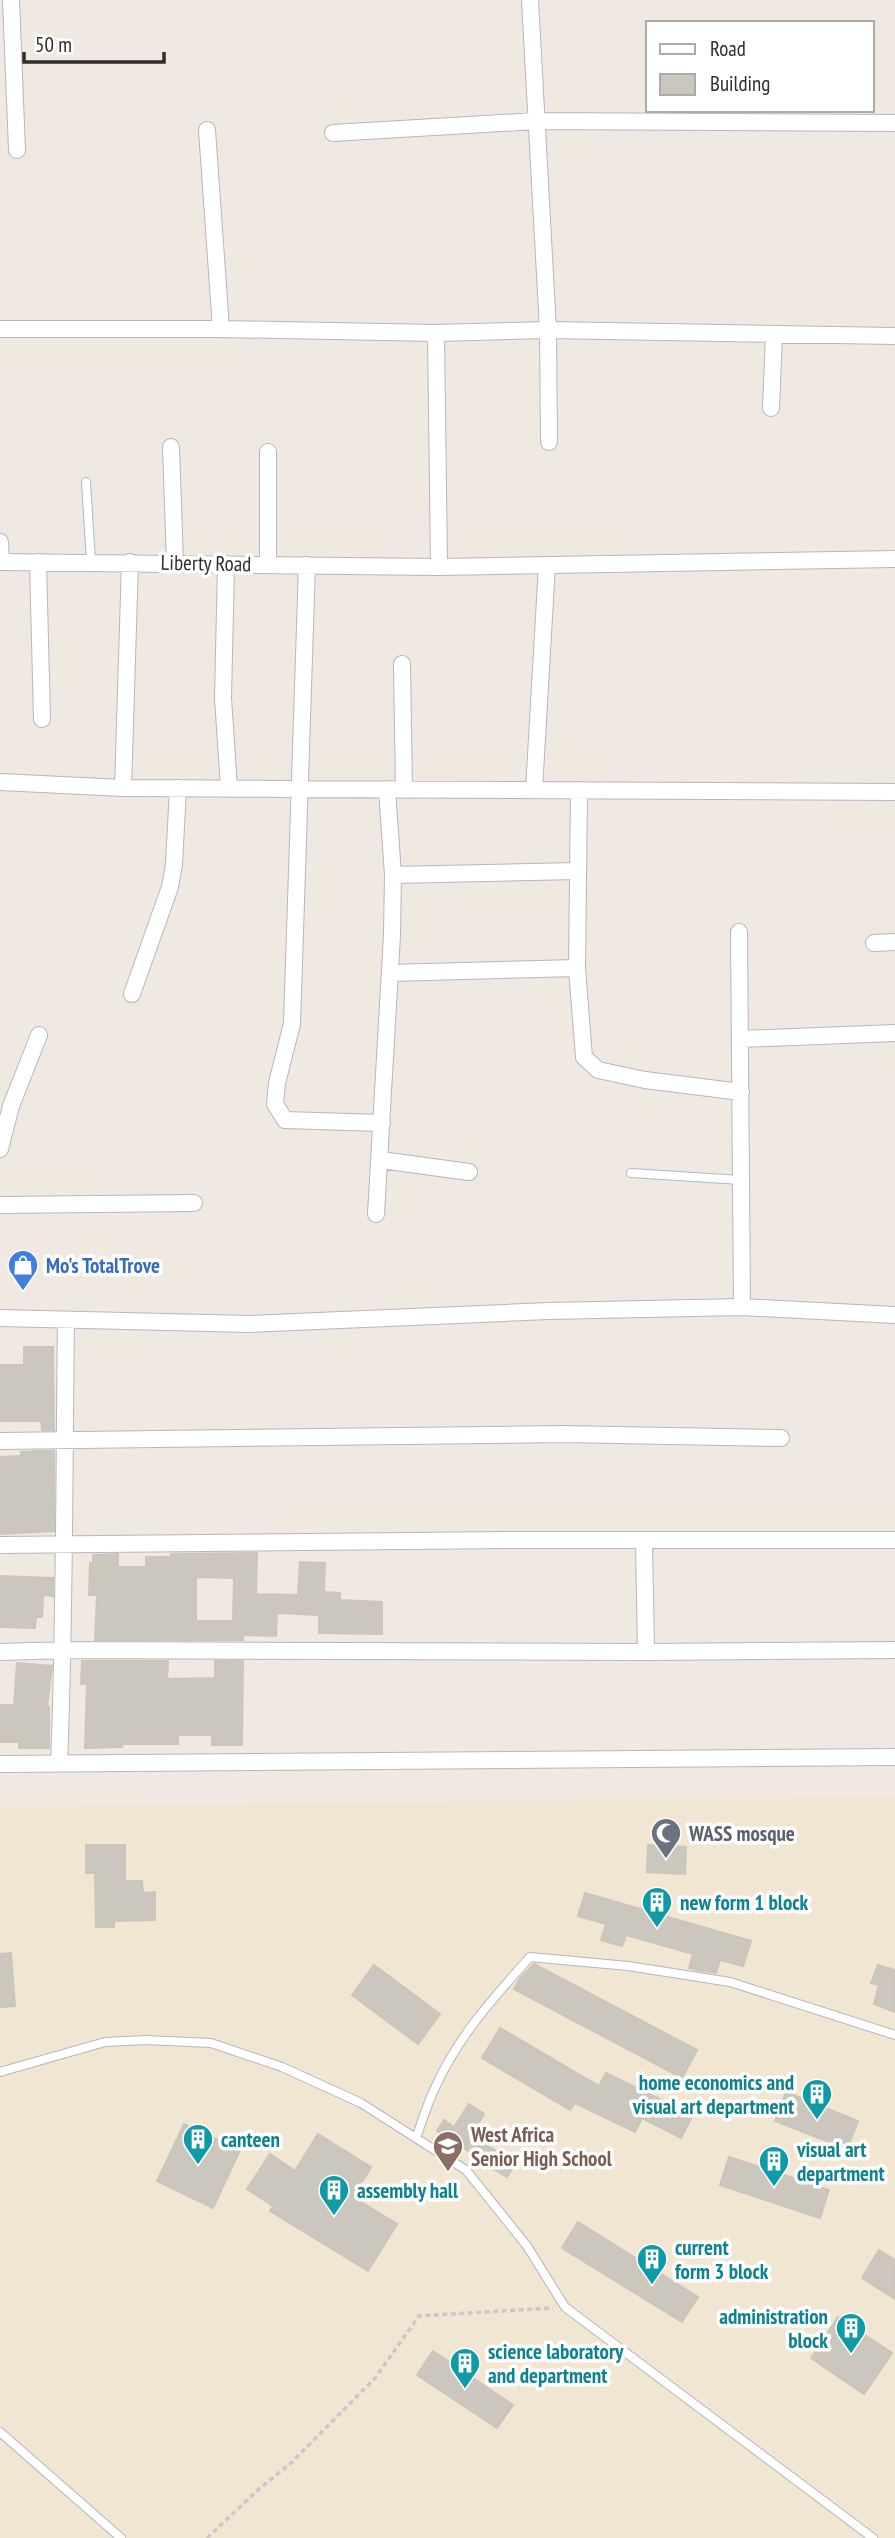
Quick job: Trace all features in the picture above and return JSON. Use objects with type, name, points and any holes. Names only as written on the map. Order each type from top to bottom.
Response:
[{"type":"street","points":[[11,0],[17,150]]},
{"type":"street","points":[[530,0],[548,330],[549,442]]},
{"type":"street","points":[[333,133],[536,121],[895,123]]},
{"type":"street","points":[[207,130],[221,329]]},
{"type":"street","points":[[0,329],[436,333],[548,330],[895,336]]},
{"type":"street","points":[[436,333],[439,567]]},
{"type":"street","points":[[771,408],[774,334]]},
{"type":"street","points":[[171,447],[175,563]]},
{"type":"street","points":[[268,452],[268,565]]},
{"type":"street","points":[[0,542],[1,562]]},
{"type":"street","name":"Liberty Road","points":[[1,562],[439,567],[895,559]]},
{"type":"street","points":[[38,562],[41,719]]},
{"type":"street","points":[[123,788],[130,562]]},
{"type":"street","points":[[226,564],[223,698],[229,788]]},
{"type":"street","points":[[307,565],[292,1024],[277,1083],[275,1104],[285,1121],[382,1123]]},
{"type":"street","points":[[534,790],[547,565]]},
{"type":"street","points":[[376,1214],[390,974],[402,664]]},
{"type":"street","points":[[0,782],[123,788],[895,792]]},
{"type":"street","points":[[132,994],[170,887],[174,864],[177,788]]},
{"type":"street","points":[[579,790],[577,968],[584,1057],[598,1070],[645,1080],[741,1092]]},
{"type":"street","points":[[393,875],[579,871]]},
{"type":"street","points":[[739,932],[742,1307]]},
{"type":"street","points":[[874,943],[895,942]]},
{"type":"street","points":[[390,974],[577,968]]},
{"type":"street","points":[[740,1040],[895,1033]]},
{"type":"street","points":[[0,1149],[6,1105],[40,1035]]},
{"type":"street","points":[[381,1160],[469,1172]]},
{"type":"street","points":[[0,1205],[194,1203]]},
{"type":"street","points":[[0,1318],[249,1324],[548,1311],[742,1307],[895,1315]]},
{"type":"street","points":[[59,1764],[64,1650],[62,1544],[66,1320]]},
{"type":"street","points":[[0,1441],[562,1434],[781,1438]]},
{"type":"street","points":[[644,1540],[646,1652]]},
{"type":"street","points":[[0,1545],[895,1540]]},
{"type":"street","points":[[0,1652],[895,1650]]},
{"type":"street","points":[[0,1764],[895,1757]]},
{"type":"lane","points":[[86,482],[91,561]]},
{"type":"lane","points":[[631,1173],[741,1180]]},
{"type":"lane","points":[[416,2138],[435,2087],[455,2051],[491,2000],[530,1957],[628,1966],[730,1982],[895,2035]]},
{"type":"lane","points":[[0,2072],[105,2042],[146,2039],[211,2043],[282,2067],[361,2103],[466,2170],[527,2246],[565,2308],[873,2538]]},
{"type":"lane","points":[[0,2432],[121,2538]]},
{"type":"path","points":[[207,2538],[291,2463],[375,2378],[419,2316],[565,2308]]},
{"type":"shaded area","name":"West Africa Senior High School","points":[[895,1797],[895,2538],[0,2538],[0,1807]]},
{"type":"building","points":[[24,1347],[53,1347],[54,1430],[42,1430],[41,1421],[0,1421],[0,1365],[24,1365]]},
{"type":"building","points":[[54,1451],[54,1531],[0,1534],[0,1457],[21,1456],[21,1452]]},
{"type":"building","points":[[257,1553],[256,1594],[298,1595],[300,1562],[325,1563],[324,1592],[340,1593],[340,1600],[382,1602],[382,1634],[319,1633],[319,1615],[277,1613],[276,1636],[243,1635],[243,1640],[95,1640],[97,1595],[89,1595],[90,1563],[93,1563],[93,1555],[118,1554],[118,1567],[146,1567],[146,1557],[171,1557],[171,1554]],"holes":[[[196,1577],[234,1578],[233,1621],[196,1621]]]},
{"type":"building","points":[[0,1576],[53,1578],[53,1596],[43,1595],[42,1617],[36,1617],[35,1628],[0,1627]]},
{"type":"building","points":[[82,1661],[168,1661],[167,1679],[215,1678],[215,1661],[243,1661],[242,1745],[212,1745],[212,1735],[178,1735],[178,1744],[122,1744],[122,1747],[85,1748],[87,1684],[81,1684]]},
{"type":"building","points":[[17,1663],[52,1666],[47,1707],[49,1748],[19,1748],[19,1742],[0,1742],[0,1705],[14,1705]]},
{"type":"building","points":[[86,1845],[125,1845],[125,1881],[142,1881],[143,1893],[155,1892],[155,1920],[114,1921],[114,1927],[96,1927],[95,1873],[86,1873]]},
{"type":"building","name":"WASS mosque","points":[[648,1845],[686,1847],[685,1874],[647,1872]]},
{"type":"building","name":"new form 1 block","points":[[585,1893],[751,1941],[743,1966],[720,1960],[716,1973],[697,1970],[689,1968],[693,1954],[626,1935],[622,1946],[601,1940],[606,1924],[578,1916]]},
{"type":"building","points":[[11,1953],[15,2006],[0,2007],[0,1954]]},
{"type":"building","points":[[534,1964],[697,2050],[682,2078],[514,1989],[520,1978]]},
{"type":"building","points":[[374,1965],[440,2014],[418,2044],[352,1995]]},
{"type":"building","points":[[878,1965],[895,1970],[895,2012],[874,2004],[879,1985],[871,1983]]},
{"type":"building","points":[[500,2028],[599,2086],[606,2073],[693,2115],[681,2138],[642,2118],[635,2132],[575,2103],[570,2110],[482,2058]]},
{"type":"building","name":"home economics and visual art department","points":[[786,2092],[858,2121],[847,2149],[775,2121]]},
{"type":"building","points":[[469,2104],[484,2114],[470,2136],[516,2162],[507,2177],[437,2131],[444,2120],[454,2127]]},
{"type":"building","name":"canteen","points":[[184,2124],[240,2150],[213,2208],[157,2181]]},
{"type":"building","name":"assembly hall","points":[[318,2134],[371,2167],[353,2197],[397,2224],[368,2271],[270,2211],[273,2206],[247,2189],[270,2154],[295,2171]]},
{"type":"building","name":"visual art department","points":[[729,2157],[829,2190],[820,2218],[720,2185]]},
{"type":"building","name":"current form 3 block","points":[[578,2222],[698,2297],[682,2322],[562,2248]]},
{"type":"building","points":[[879,2250],[895,2260],[895,2299],[862,2278]]},
{"type":"building","name":"administration block","points":[[838,2317],[892,2353],[864,2394],[811,2358]]},
{"type":"building","name":"science laboratory and department","points":[[433,2351],[513,2405],[497,2428],[417,2375]]},
{"type":"place","name":"Mo's TotalTrove","points":[[23,1292]]},
{"type":"place","name":"WASS mosque","points":[[666,1860]]},
{"type":"place","name":"new form 1 block","points":[[657,1929]]},
{"type":"place","name":"home economics and visual art department","points":[[817,2121]]},
{"type":"place","name":"canteen","points":[[198,2166]]},
{"type":"place","name":"West Africa Senior High School","points":[[448,2173]]},
{"type":"place","name":"visual art department","points":[[774,2188]]},
{"type":"place","name":"assembly hall","points":[[334,2217]]},
{"type":"place","name":"current form 3 block","points":[[652,2286]]},
{"type":"place","name":"administration block","points":[[851,2355]]},
{"type":"place","name":"science laboratory and department","points":[[465,2390]]}]
